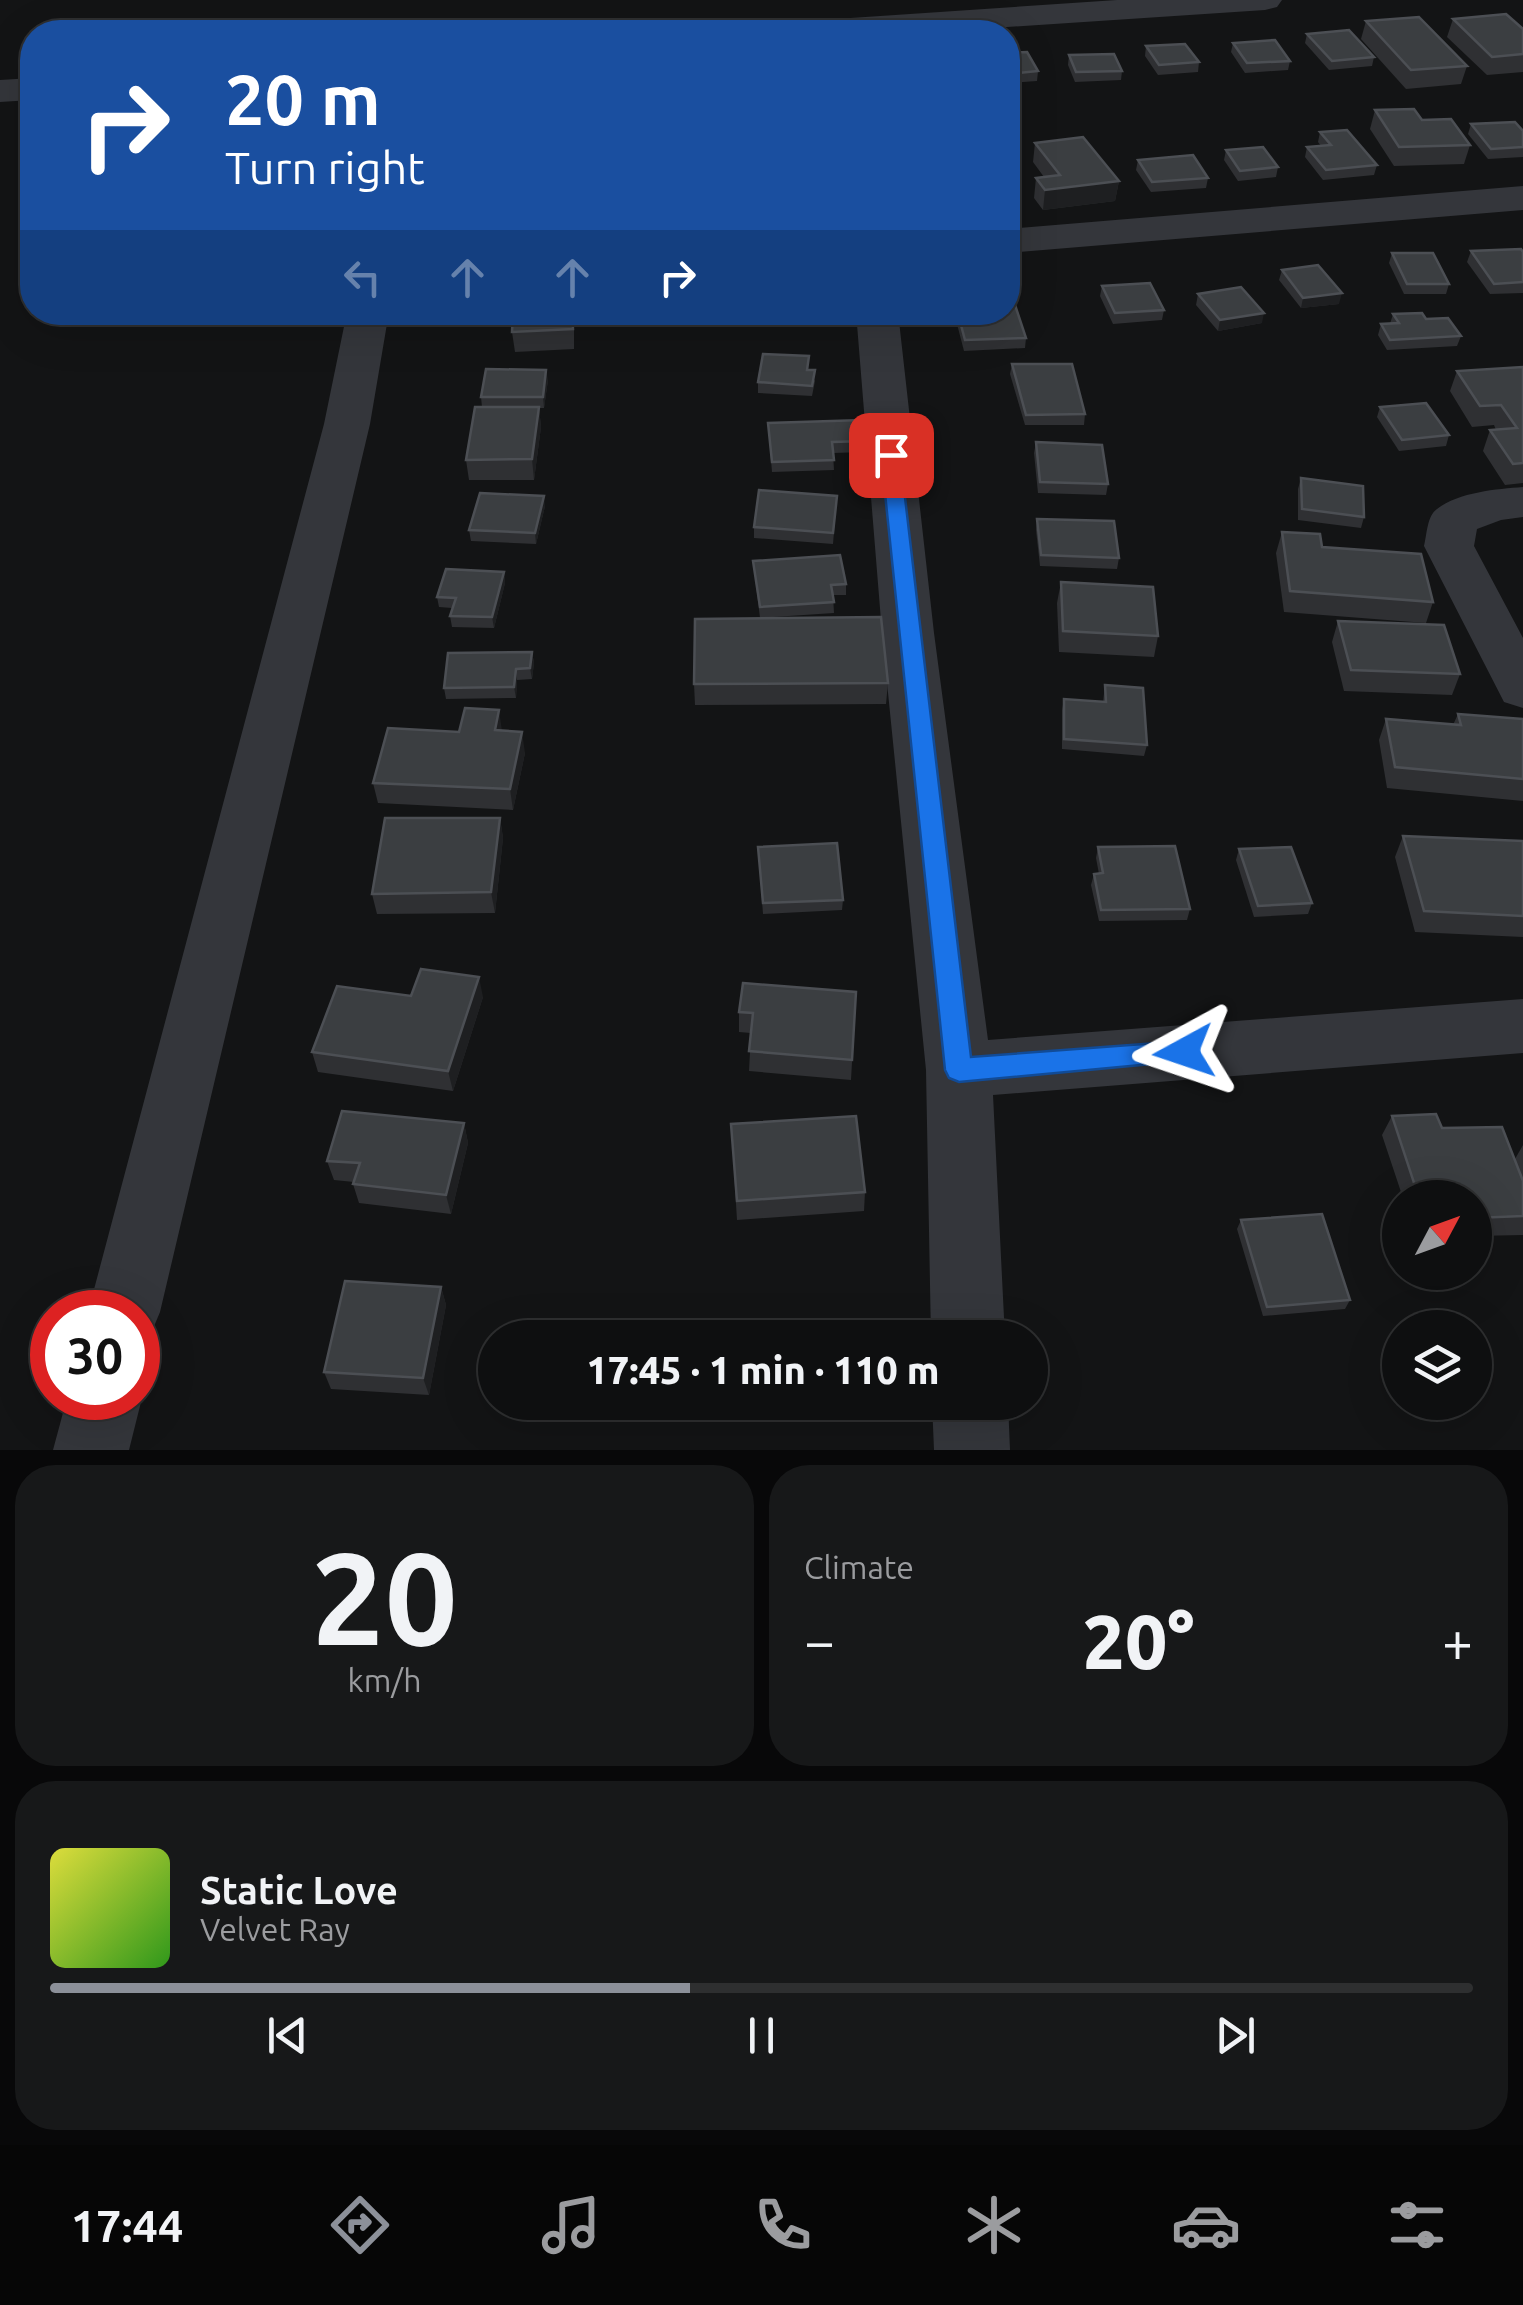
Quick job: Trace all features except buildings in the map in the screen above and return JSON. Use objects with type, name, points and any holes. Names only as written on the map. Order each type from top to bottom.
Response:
[{"type":"street","points":[[974,20],[1265,0]]},
{"type":"street","points":[[1020,240],[1523,198]]},
{"type":"street","points":[[130,1290],[347,424],[366,325]]},
{"type":"street","points":[[878,325],[908,633],[959,1070],[967,1320]]},
{"type":"street","points":[[1523,502],[1493,505],[1454,520],[1450,546],[1523,689]]},
{"type":"street","points":[[959,1070],[1523,1026]]},
{"type":"street","points":[[91,1450],[98,1420]]},
{"type":"street","points":[[971,1420],[972,1450]]},
{"type":"route","points":[[891,455],[959,1070],[1184,1052]]}]
